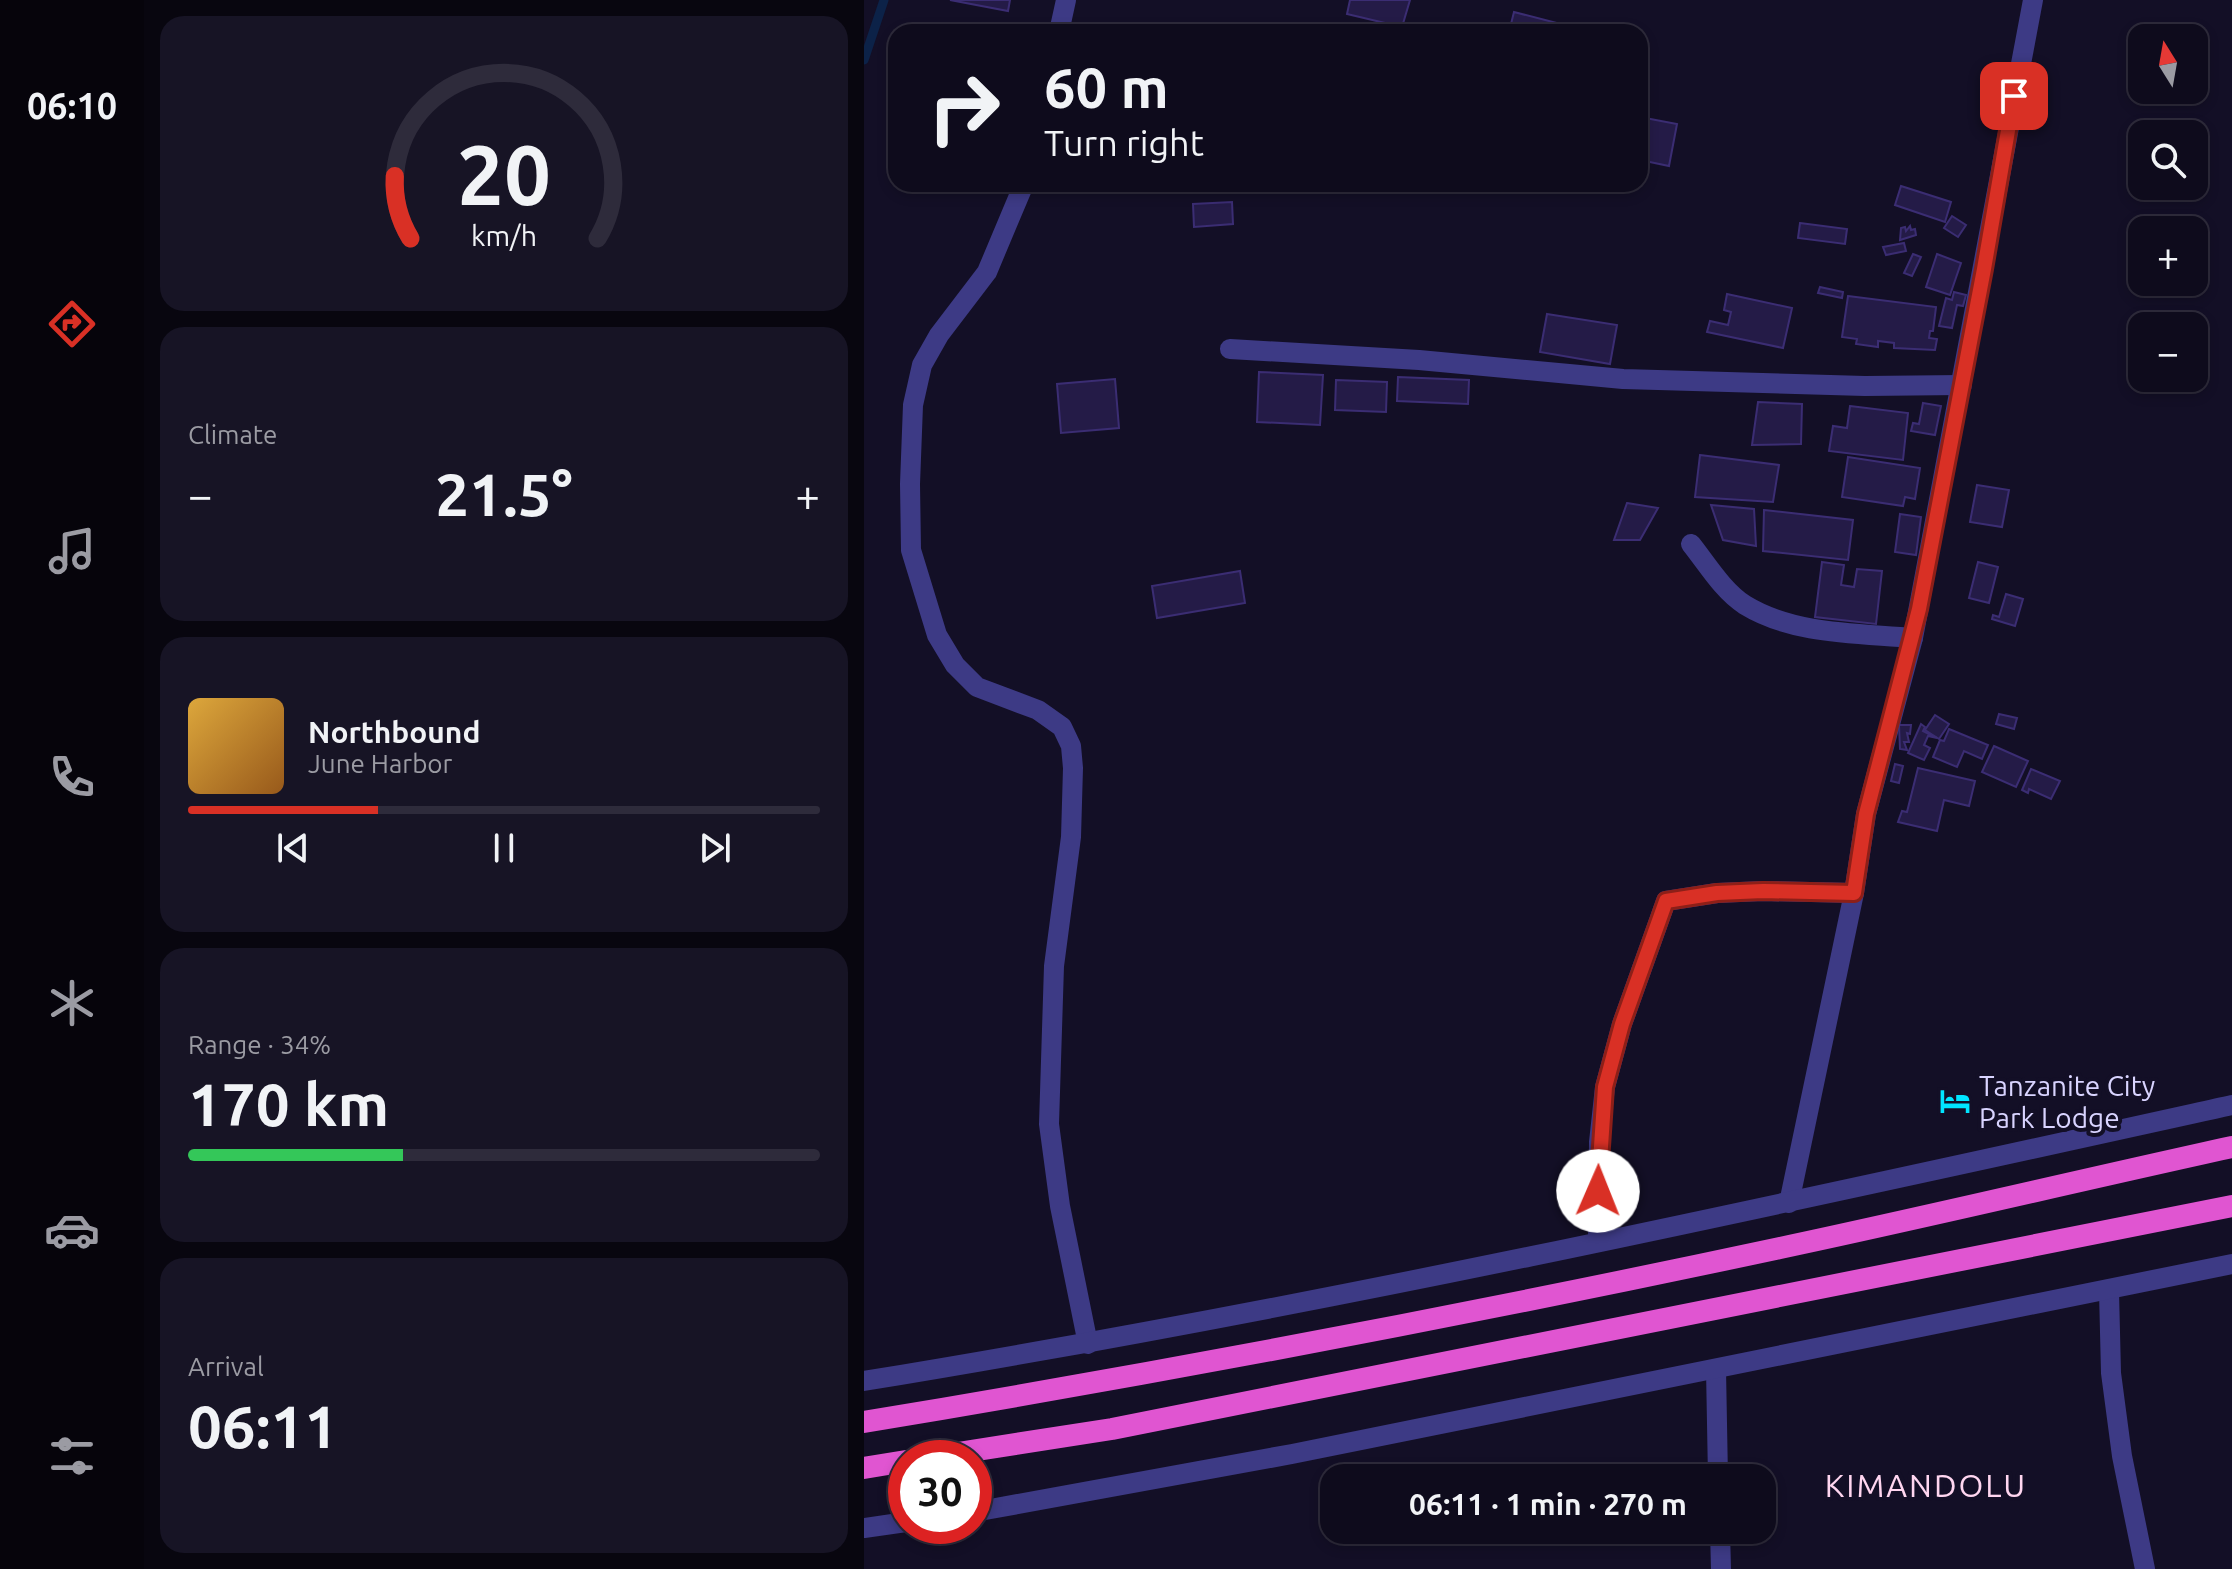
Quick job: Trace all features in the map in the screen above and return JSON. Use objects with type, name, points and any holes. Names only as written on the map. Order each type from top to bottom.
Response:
[{"type":"highway","points":[[864,1422],[1093,1384],[1544,1297],[1783,1248],[2232,1147]]},
{"type":"highway","points":[[992,1448],[1128,1426],[2232,1206]]},
{"type":"highway","points":[[864,1468],[888,1464]]},
{"type":"street","points":[[1061,24],[1066,0]]},
{"type":"street","points":[[1789,1203],[1854,893],[1866,814],[1913,638],[2033,0]]},
{"type":"street","points":[[1021,192],[987,272],[939,335],[922,365],[913,405],[911,550],[937,635],[955,665],[977,687],[1038,710],[1062,727],[1071,746],[1071,837],[1054,966],[1049,1124],[1060,1206],[1088,1344]]},
{"type":"street","points":[[1230,349],[1419,360],[1623,379],[1865,386],[1962,385]]},
{"type":"street","points":[[1691,544],[1742,604],[1782,622],[1820,630],[1913,638]]},
{"type":"street","points":[[1598,1242],[1599,1142],[1605,1087],[1622,1024],[1666,901],[1671,898],[1748,892],[1854,893]]},
{"type":"street","points":[[864,1381],[1088,1344],[1598,1242],[2232,1105]]},
{"type":"street","points":[[992,1509],[1292,1454],[2232,1264]]},
{"type":"street","points":[[2109,1291],[2114,1400],[2124,1471],[2145,1569]]},
{"type":"street","points":[[1716,1369],[1718,1464]]},
{"type":"street","points":[[864,1528],[888,1525]]},
{"type":"street","points":[[1720,1544],[1721,1569]]},
{"type":"building","points":[[950,0],[1010,0],[1008,11]]},
{"type":"building","points":[[1350,0],[1410,0],[1403,24],[1347,14]]},
{"type":"building","points":[[1514,12],[1560,24],[1511,24]]},
{"type":"building","points":[[1648,119],[1677,124],[1669,166],[1648,162]]},
{"type":"building","points":[[1901,186],[1951,202],[1945,222],[1895,205]]},
{"type":"building","points":[[1232,202],[1233,224],[1194,227],[1193,204]]},
{"type":"building","points":[[1952,216],[1966,225],[1958,237],[1944,228]]},
{"type":"building","points":[[1800,223],[1847,229],[1845,244],[1798,238]]},
{"type":"building","points":[[1910,226],[1911,230],[1915,229],[1916,235],[1900,240],[1901,228],[1905,227],[1906,231]]},
{"type":"building","points":[[1904,243],[1906,251],[1886,255],[1883,247]]},
{"type":"building","points":[[1913,254],[1921,257],[1912,276],[1904,273]]},
{"type":"building","points":[[1937,254],[1961,263],[1950,295],[1926,287]]},
{"type":"building","points":[[1820,287],[1843,292],[1842,298],[1818,293]]},
{"type":"building","points":[[1954,292],[1966,295],[1963,306],[1957,305],[1952,328],[1939,326],[1946,298],[1952,300]]},
{"type":"building","points":[[1727,294],[1792,308],[1783,348],[1707,332],[1710,321],[1728,325],[1731,312],[1724,310]]},
{"type":"building","points":[[1848,296],[1936,307],[1929,338],[1937,339],[1935,350],[1894,348],[1894,343],[1878,341],[1878,347],[1856,344],[1857,339],[1842,337]]},
{"type":"building","points":[[1547,314],[1617,325],[1610,364],[1540,352]]},
{"type":"building","points":[[1259,372],[1323,375],[1320,425],[1257,422]]},
{"type":"building","points":[[1398,377],[1469,380],[1468,404],[1397,401]]},
{"type":"building","points":[[1115,379],[1119,428],[1061,433],[1057,384]]},
{"type":"building","points":[[1336,380],[1387,382],[1386,412],[1335,410]]},
{"type":"building","points":[[1758,402],[1802,404],[1801,444],[1752,445]]},
{"type":"building","points":[[1923,403],[1941,406],[1935,435],[1911,431],[1913,423],[1919,424]]},
{"type":"building","points":[[1850,406],[1908,413],[1903,460],[1829,451],[1833,426],[1847,428]]},
{"type":"building","points":[[1700,455],[1779,465],[1773,502],[1695,497]]},
{"type":"building","points":[[1848,457],[1920,468],[1915,499],[1905,497],[1903,506],[1842,497]]},
{"type":"building","points":[[1977,485],[2009,490],[2002,527],[1970,522]]},
{"type":"building","points":[[1627,503],[1658,508],[1640,540],[1614,540]]},
{"type":"building","points":[[1711,505],[1754,509],[1756,546],[1723,540]]},
{"type":"building","points":[[1764,510],[1853,520],[1848,560],[1763,551]]},
{"type":"building","points":[[1900,514],[1921,517],[1916,555],[1895,552]]},
{"type":"building","points":[[1822,562],[1844,565],[1841,585],[1854,587],[1857,569],[1882,571],[1876,624],[1815,617]]},
{"type":"building","points":[[1978,562],[1998,567],[1989,603],[1969,598]]},
{"type":"building","points":[[1240,571],[1245,603],[1157,618],[1152,586]]},
{"type":"building","points":[[2006,594],[2023,599],[2015,626],[1992,619],[1993,615],[1999,617]]},
{"type":"building","points":[[1999,714],[2017,718],[2014,729],[1996,724]]},
{"type":"building","points":[[1935,715],[1949,724],[1939,739],[1925,730]]},
{"type":"building","points":[[1921,724],[1925,727],[1923,731],[1937,738],[1928,736],[1924,745],[1930,748],[1924,760],[1908,753]]},
{"type":"building","points":[[1899,725],[1911,725],[1910,734],[1907,733],[1909,742],[1904,742],[1907,750],[1900,749]]},
{"type":"building","points":[[1949,729],[1988,745],[1982,759],[1964,751],[1957,767],[1933,757]]},
{"type":"building","points":[[1994,746],[2028,761],[2016,787],[1982,772]]},
{"type":"building","points":[[1895,764],[1903,766],[1899,783],[1891,781]]},
{"type":"building","points":[[1918,768],[1975,781],[1969,806],[1944,800],[1937,831],[1898,822],[1902,811],[1907,812]]},
{"type":"building","points":[[2031,769],[2060,781],[2051,799],[2029,789],[2028,793],[2022,790]]},
{"type":"waterway","points":[[864,60],[884,0]]},
{"type":"place","name":"Tanzanite City Park Lodge","points":[[1955,1101]]},
{"type":"district","name":"KIMANDOLU","points":[[1926,1485]]},
{"type":"route","points":[[1598,1191],[1605,1087],[1622,1024],[1666,901],[1717,893],[1763,891],[1854,893],[1866,814],[1919,609],[2014,96]]}]
